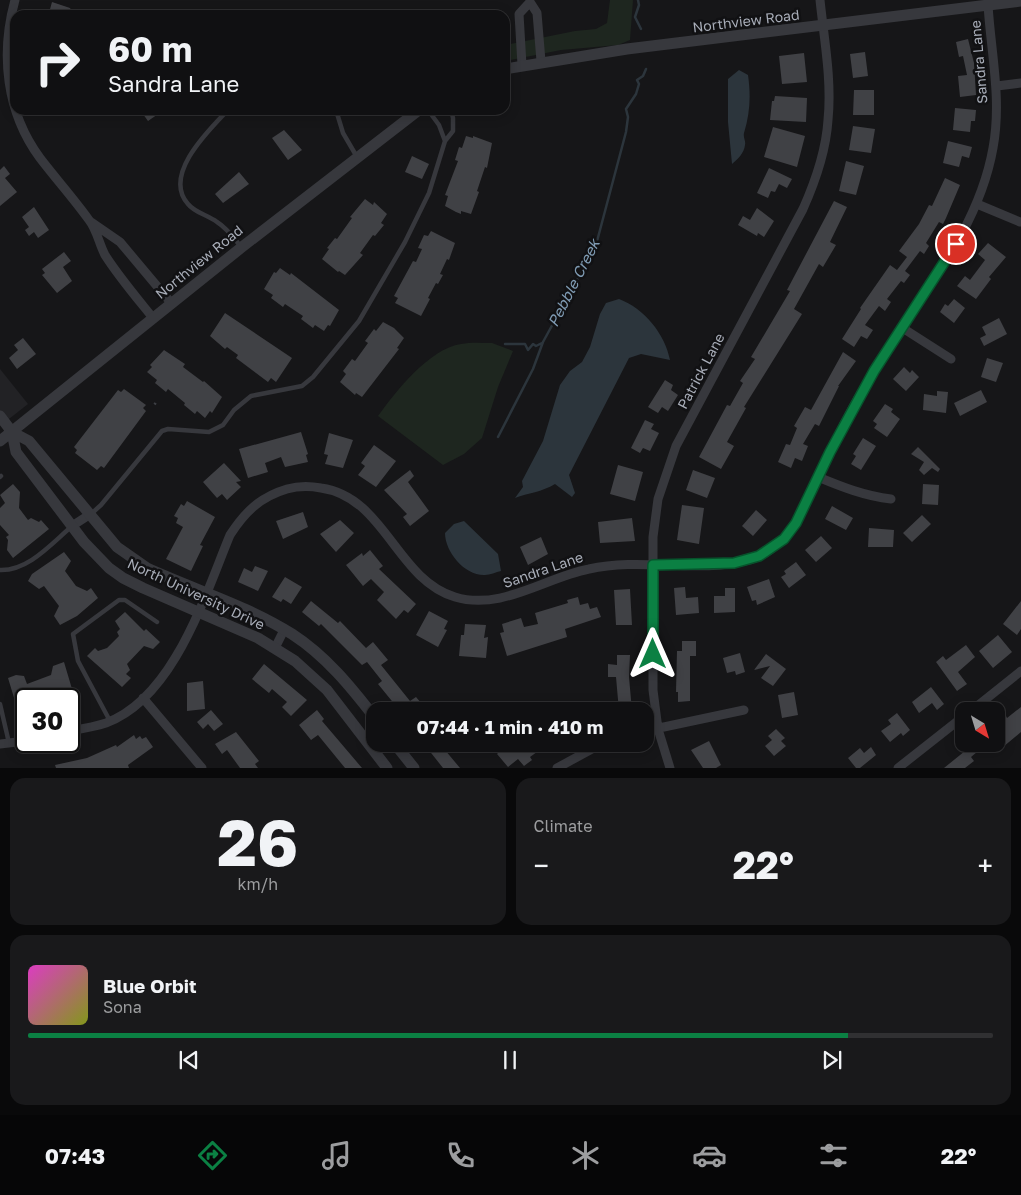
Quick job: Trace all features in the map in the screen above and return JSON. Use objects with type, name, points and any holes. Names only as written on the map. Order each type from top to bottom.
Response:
[{"type":"street","name":"Patrick Lane","points":[[670,768],[658,729],[652,690],[653,537],[658,499],[676,446],[803,209],[818,173],[825,145],[829,112],[829,86],[820,0]]},
{"type":"street","points":[[522,65],[519,14],[530,1],[537,13],[541,61]]},
{"type":"street","name":"Northview Road","points":[[510,67],[541,61],[1021,1]]},
{"type":"street","name":"Sandra Lane","points":[[110,721],[143,698],[177,657],[230,535],[242,517],[248,510],[267,497],[294,487],[327,489],[354,500],[371,515],[415,571],[431,586],[444,594],[464,600],[483,602],[501,599],[561,576],[590,568],[628,564],[734,563],[765,554],[791,532],[856,402],[901,327],[956,244],[977,204],[994,146],[997,86],[988,5]]},
{"type":"street","points":[[10,16],[5,53],[6,78],[10,94]]},
{"type":"street","points":[[997,86],[1021,83]]},
{"type":"street","points":[[16,115],[22,130],[39,157],[91,222],[105,254],[153,318]]},
{"type":"street","name":"Northview Road","points":[[0,441],[242,247],[412,115]]},
{"type":"street","points":[[977,204],[1020,222]]},
{"type":"street","points":[[91,222],[120,242],[172,304]]},
{"type":"street","points":[[901,327],[951,359]]},
{"type":"street","name":"North University Drive","points":[[0,416],[12,432],[29,441],[117,547],[130,558],[147,568],[268,620],[284,630],[320,655],[342,677],[366,707]]},
{"type":"street","name":"North University Drive","points":[[12,432],[16,452],[96,556],[123,578],[275,648],[308,672],[327,690],[387,768]]},
{"type":"street","points":[[818,477],[846,489],[874,497],[890,499]]},
{"type":"street","points":[[72,526],[90,515]]},
{"type":"street","points":[[275,648],[284,630]]},
{"type":"street","points":[[982,702],[1021,672]]},
{"type":"street","points":[[143,698],[202,768]]},
{"type":"street","points":[[654,730],[744,710]]},
{"type":"street","points":[[80,728],[110,721]]},
{"type":"street","points":[[898,768],[955,723]]},
{"type":"street","points":[[401,752],[414,768]]},
{"type":"street","points":[[557,768],[586,752]]},
{"type":"lane","points":[[223,115],[210,129],[187,160],[181,178],[182,196],[188,205],[217,221],[242,247]]},
{"type":"lane","points":[[338,115],[343,133],[357,157]]},
{"type":"lane","points":[[432,115],[439,125],[445,141]]},
{"type":"lane","points":[[90,515],[101,505],[162,431],[168,429],[209,432],[223,424],[234,410],[251,396],[302,386],[313,377],[359,321],[405,242],[429,193],[445,141],[453,131],[453,115]]},
{"type":"lane","points":[[0,570],[8,570],[25,565],[72,526]]},
{"type":"lane","points":[[110,721],[78,660],[73,634],[119,600],[125,600],[157,622]]},
{"type":"lane","points":[[0,704],[4,743]]},
{"type":"path","points":[[154,403],[159,406]]},
{"type":"shaded area","points":[[610,0],[633,0],[630,40],[618,45],[561,50],[510,60],[510,44],[575,31],[596,29],[607,23]]},
{"type":"shaded area","points":[[739,70],[748,75],[748,118],[744,133],[744,148],[740,156],[732,164],[728,122],[728,79]]},
{"type":"shaded area","points":[[619,299],[637,309],[652,323],[663,341],[670,360],[641,354],[629,358],[569,475],[575,493],[572,497],[555,484],[540,491],[515,498],[523,487],[522,481],[543,441],[560,385],[570,371],[582,362],[590,347],[600,314],[606,303]]},
{"type":"shaded area","points":[[492,343],[513,351],[498,387],[482,438],[464,454],[443,465],[378,416],[414,372],[437,354],[461,344]]},
{"type":"shaded area","points":[[0,369],[28,404],[0,426]]},
{"type":"shaded area","points":[[464,521],[498,554],[501,571],[487,575],[470,572],[452,555],[448,548],[445,533],[454,524]]},
{"type":"building","points":[[52,2],[71,10],[50,10]]},
{"type":"building","points":[[968,39],[974,63],[976,95],[960,97],[958,76],[967,75],[963,56],[959,57],[956,42]]},
{"type":"building","points":[[865,52],[868,76],[853,78],[850,54]]},
{"type":"building","points":[[804,53],[807,82],[782,84],[779,56]]},
{"type":"building","points":[[854,90],[874,90],[874,115],[853,115]]},
{"type":"building","points":[[775,96],[807,98],[806,122],[770,120],[772,101],[774,101]]},
{"type":"building","points":[[955,108],[976,110],[975,121],[971,121],[970,132],[953,130]]},
{"type":"building","points":[[144,115],[157,115],[148,121]]},
{"type":"building","points":[[853,126],[875,129],[871,153],[849,150]]},
{"type":"building","points":[[773,127],[805,136],[797,167],[764,157]]},
{"type":"building","points":[[284,130],[302,150],[288,160],[272,138]]},
{"type":"building","points":[[466,136],[473,138],[473,136],[492,143],[487,168],[485,167],[471,214],[461,211],[461,214],[445,206],[448,196],[445,195],[458,161],[455,160],[459,147],[462,148]]},
{"type":"building","points":[[948,141],[972,147],[969,158],[962,156],[959,167],[943,163]]},
{"type":"building","points":[[412,156],[429,164],[422,179],[405,172]]},
{"type":"building","points":[[846,161],[864,166],[856,195],[839,191]]},
{"type":"building","points":[[4,166],[10,174],[5,178],[17,192],[0,206],[0,170]]},
{"type":"building","points":[[769,168],[792,179],[787,188],[779,184],[775,192],[771,191],[768,198],[757,193]]},
{"type":"building","points":[[239,172],[249,184],[223,203],[215,194]]},
{"type":"building","points":[[945,178],[960,185],[943,224],[939,222],[926,243],[929,246],[924,254],[920,251],[905,271],[910,275],[904,283],[901,281],[887,299],[891,302],[885,311],[879,306],[865,325],[873,330],[867,339],[861,336],[854,347],[842,339],[860,308],[890,265],[897,270],[907,257],[899,251],[919,224],[929,205],[932,206]]},
{"type":"building","points":[[365,199],[373,205],[374,202],[387,214],[381,223],[384,225],[375,236],[373,235],[360,253],[363,255],[345,275],[338,272],[322,259],[329,249],[327,248],[335,238],[337,239],[352,218],[350,217]]},
{"type":"building","points":[[834,201],[847,207],[830,242],[836,245],[823,267],[819,264],[794,309],[802,314],[744,407],[746,408],[727,442],[734,446],[721,469],[699,457],[727,405],[730,406],[743,383],[740,381],[755,359],[751,357],[790,291],[787,290]]},
{"type":"building","points":[[34,207],[49,230],[38,238],[34,232],[29,236],[25,230],[29,227],[22,217]]},
{"type":"building","points":[[757,208],[774,221],[764,237],[758,233],[757,236],[738,225],[743,216],[750,220]]},
{"type":"building","points":[[431,231],[455,243],[449,260],[447,259],[440,274],[443,275],[438,284],[436,283],[421,316],[395,303],[398,298],[394,296],[413,261],[416,262],[422,249],[418,248],[424,235],[428,236]]},
{"type":"building","points":[[988,243],[1006,257],[989,277],[991,279],[976,299],[957,286],[965,276],[970,280],[985,260],[978,254]]},
{"type":"building","points":[[64,252],[71,261],[63,267],[72,281],[57,293],[42,275],[45,273],[42,269]]},
{"type":"building","points":[[280,268],[290,275],[291,273],[339,310],[330,326],[328,325],[324,331],[315,325],[313,328],[301,319],[303,316],[285,304],[283,307],[271,298],[273,295],[264,289],[274,272],[276,273]]},
{"type":"building","points":[[954,299],[965,308],[954,323],[940,312],[945,304],[948,306]]},
{"type":"building","points":[[225,313],[292,358],[276,382],[271,378],[268,382],[236,358],[238,355],[227,347],[225,349],[210,336]]},
{"type":"building","points":[[999,318],[1007,334],[984,346],[980,338],[986,335],[982,327]]},
{"type":"building","points":[[383,322],[394,328],[404,338],[397,348],[399,349],[362,397],[356,393],[355,395],[340,382],[346,374],[343,371],[352,359],[355,361],[368,343],[365,341],[374,329],[376,331]]},
{"type":"building","points":[[23,338],[36,354],[17,369],[9,358],[18,350],[14,345]]},
{"type":"building","points":[[164,350],[185,364],[183,367],[204,381],[222,397],[212,413],[210,411],[205,418],[197,411],[195,414],[168,389],[166,392],[155,383],[157,380],[147,372],[152,367],[150,365]]},
{"type":"building","points":[[843,352],[856,361],[838,386],[819,426],[815,424],[803,444],[808,446],[802,461],[795,458],[791,468],[778,462],[786,444],[790,445],[797,428],[794,426],[805,407],[811,410]]},
{"type":"building","points":[[987,358],[1003,363],[996,382],[981,377]]},
{"type":"building","points":[[904,367],[910,373],[912,370],[919,377],[906,391],[893,379]]},
{"type":"building","points":[[665,380],[673,385],[671,390],[678,395],[668,411],[662,407],[658,413],[648,407]]},
{"type":"building","points":[[124,389],[146,405],[143,408],[146,411],[104,468],[101,466],[97,470],[75,453],[77,450],[74,447],[118,390],[121,392]]},
{"type":"building","points":[[981,390],[987,402],[960,416],[954,403]]},
{"type":"building","points":[[937,391],[948,392],[946,413],[923,410],[924,394],[937,396]]},
{"type":"building","points":[[885,404],[893,409],[891,412],[900,419],[887,437],[874,428],[877,424],[873,421]]},
{"type":"building","points":[[645,420],[654,424],[651,429],[659,433],[650,451],[643,448],[640,453],[631,448]]},
{"type":"building","points":[[301,432],[308,454],[306,455],[308,462],[285,467],[281,457],[265,463],[268,472],[248,478],[239,449]]},
{"type":"building","points":[[329,433],[353,440],[343,468],[325,464],[328,455],[324,454]]},
{"type":"building","points":[[863,438],[876,446],[861,470],[851,464],[856,456],[853,454]]},
{"type":"building","points":[[374,445],[396,461],[376,487],[358,475],[365,466],[361,463]]},
{"type":"building","points":[[918,447],[940,469],[938,472],[932,468],[924,475],[919,470],[924,462],[911,454]]},
{"type":"building","points":[[224,463],[241,481],[236,482],[241,487],[227,500],[222,494],[217,498],[203,482]]},
{"type":"building","points":[[618,465],[643,472],[635,501],[610,494]]},
{"type":"building","points":[[410,470],[414,476],[408,482],[429,511],[410,526],[403,517],[407,514],[384,490]]},
{"type":"building","points":[[693,470],[715,478],[707,498],[686,490]]},
{"type":"building","points":[[13,484],[20,492],[19,508],[28,520],[31,518],[39,522],[41,520],[49,529],[13,558],[7,550],[8,540],[6,537],[9,535],[0,525],[0,508],[5,503],[0,495]]},
{"type":"building","points":[[923,484],[939,485],[938,505],[922,504]]},
{"type":"building","points":[[187,501],[215,517],[200,545],[203,546],[191,571],[166,559],[183,527],[176,523],[178,518],[174,516],[181,504],[184,506]]},
{"type":"building","points":[[682,505],[704,508],[699,544],[677,540]]},
{"type":"building","points":[[832,506],[853,518],[846,530],[825,519]]},
{"type":"building","points":[[756,510],[767,520],[753,536],[742,526]]},
{"type":"building","points":[[303,512],[308,527],[283,539],[276,521]]},
{"type":"building","points":[[922,515],[931,524],[912,542],[903,533]]},
{"type":"building","points":[[632,518],[635,541],[600,543],[598,522]]},
{"type":"building","points":[[340,520],[354,533],[336,552],[320,534]]},
{"type":"building","points":[[869,528],[894,530],[893,547],[868,547]]},
{"type":"building","points":[[821,536],[832,548],[816,562],[805,550]]},
{"type":"building","points":[[541,537],[548,554],[528,565],[520,547]]},
{"type":"building","points":[[370,550],[383,566],[379,569],[416,604],[408,613],[404,610],[396,619],[377,600],[384,592],[371,579],[363,586],[346,565],[362,553],[363,556]]},
{"type":"building","points":[[64,552],[71,561],[65,571],[76,586],[87,591],[91,588],[98,598],[77,616],[60,625],[54,616],[59,606],[44,586],[39,589],[28,581],[32,574]]},
{"type":"building","points":[[796,562],[806,575],[789,588],[781,577],[786,574],[784,571]]},
{"type":"building","points":[[255,566],[268,571],[258,591],[238,582],[244,568],[252,572]]},
{"type":"building","points":[[285,577],[302,587],[291,604],[283,599],[281,602],[272,597]]},
{"type":"building","points":[[769,579],[775,597],[757,605],[756,600],[752,601],[747,587]]},
{"type":"building","points":[[685,587],[686,598],[698,597],[699,613],[676,615],[674,588]]},
{"type":"building","points":[[725,588],[735,588],[735,612],[714,613],[714,596],[725,596]]},
{"type":"building","points":[[630,589],[632,625],[616,625],[614,590]]},
{"type":"building","points":[[578,597],[580,605],[588,603],[590,609],[597,607],[601,617],[565,629],[567,637],[507,656],[500,633],[504,632],[502,624],[521,618],[524,627],[538,624],[535,613],[568,603],[567,600]]},
{"type":"building","points":[[311,601],[338,623],[340,621],[366,648],[373,642],[388,660],[381,665],[410,701],[416,697],[420,702],[393,702],[378,684],[382,681],[367,662],[362,665],[321,624],[319,626],[302,612]]},
{"type":"building","points":[[1021,601],[1021,629],[1017,635],[1003,624]]},
{"type":"building","points":[[429,611],[448,621],[444,629],[447,630],[438,647],[416,635]]},
{"type":"building","points":[[125,612],[144,631],[146,629],[160,642],[153,649],[144,646],[127,664],[130,670],[126,674],[131,678],[122,687],[87,656],[95,648],[98,651],[107,648],[119,636],[117,632],[120,629],[115,621]]},
{"type":"building","points":[[465,624],[486,625],[484,638],[488,637],[486,658],[459,656],[461,635],[464,635]]},
{"type":"building","points":[[998,635],[1012,652],[993,668],[979,651]]},
{"type":"building","points":[[682,641],[696,641],[696,656],[690,656],[690,701],[678,702],[678,692],[676,692],[677,651],[682,651]]},
{"type":"building","points":[[966,645],[975,657],[958,672],[967,684],[957,691],[936,662],[943,656],[946,660]]},
{"type":"building","points":[[740,653],[745,672],[736,675],[735,671],[727,673],[723,658]]},
{"type":"building","points":[[766,654],[786,669],[773,686],[761,678],[770,666],[754,670]]},
{"type":"building","points":[[617,655],[630,655],[629,677],[631,702],[618,702],[616,677],[608,677],[608,664],[617,665]]},
{"type":"building","points":[[64,662],[72,688],[15,688],[15,701],[8,678],[16,675],[24,676],[27,684],[51,675],[53,666]]},
{"type":"building","points":[[264,664],[307,700],[291,716],[282,707],[287,702],[272,689],[269,693],[252,679]]},
{"type":"building","points":[[203,681],[205,709],[187,711],[187,683]]},
{"type":"building","points":[[931,687],[944,704],[937,710],[932,703],[919,713],[912,702]]},
{"type":"building","points":[[794,692],[798,715],[782,718],[778,695]]},
{"type":"building","points":[[1021,707],[1021,732],[1005,745],[1005,717],[1007,718]]},
{"type":"building","points":[[211,710],[223,724],[214,731],[208,724],[203,729],[197,722]]},
{"type":"building","points":[[317,710],[324,719],[322,721],[362,768],[345,768],[318,735],[311,740],[299,725]]},
{"type":"building","points":[[897,713],[910,730],[903,736],[901,733],[890,742],[881,731],[891,724],[888,720]]},
{"type":"building","points":[[776,729],[785,738],[781,741],[786,746],[774,756],[765,746],[772,740],[768,736]]},
{"type":"building","points":[[236,732],[259,761],[255,764],[258,768],[240,768],[227,750],[222,754],[215,744]]},
{"type":"building","points":[[134,735],[136,739],[140,736],[142,739],[146,737],[153,747],[128,765],[129,768],[56,768],[55,765],[87,758],[116,745],[117,747]]},
{"type":"building","points":[[709,741],[721,765],[716,768],[703,768],[691,750]]},
{"type":"building","points":[[871,747],[876,755],[860,768],[856,768],[848,758],[860,748],[864,753]]},
{"type":"building","points":[[430,752],[447,752],[460,768],[443,768]]},
{"type":"building","points":[[499,752],[537,752],[530,757],[532,760],[524,766],[518,759],[508,767],[497,754]]},
{"type":"building","points":[[964,752],[977,752],[971,757],[974,761],[965,768],[944,768]]},
{"type":"waterway","name":"Pebble Creek","points":[[638,0],[639,5],[635,17],[641,29]]},
{"type":"waterway","name":"Pebble Creek","points":[[498,437],[533,369],[543,342],[596,245],[626,132],[628,117],[626,109],[636,94],[639,84],[637,80],[643,76],[646,69]]},
{"type":"waterway","points":[[505,344],[525,344],[528,350],[533,344],[536,346],[542,343]]},
{"type":"route","points":[[653,654],[653,565],[734,563],[752,559],[765,554],[791,532],[856,402],[901,327],[956,244]]}]
